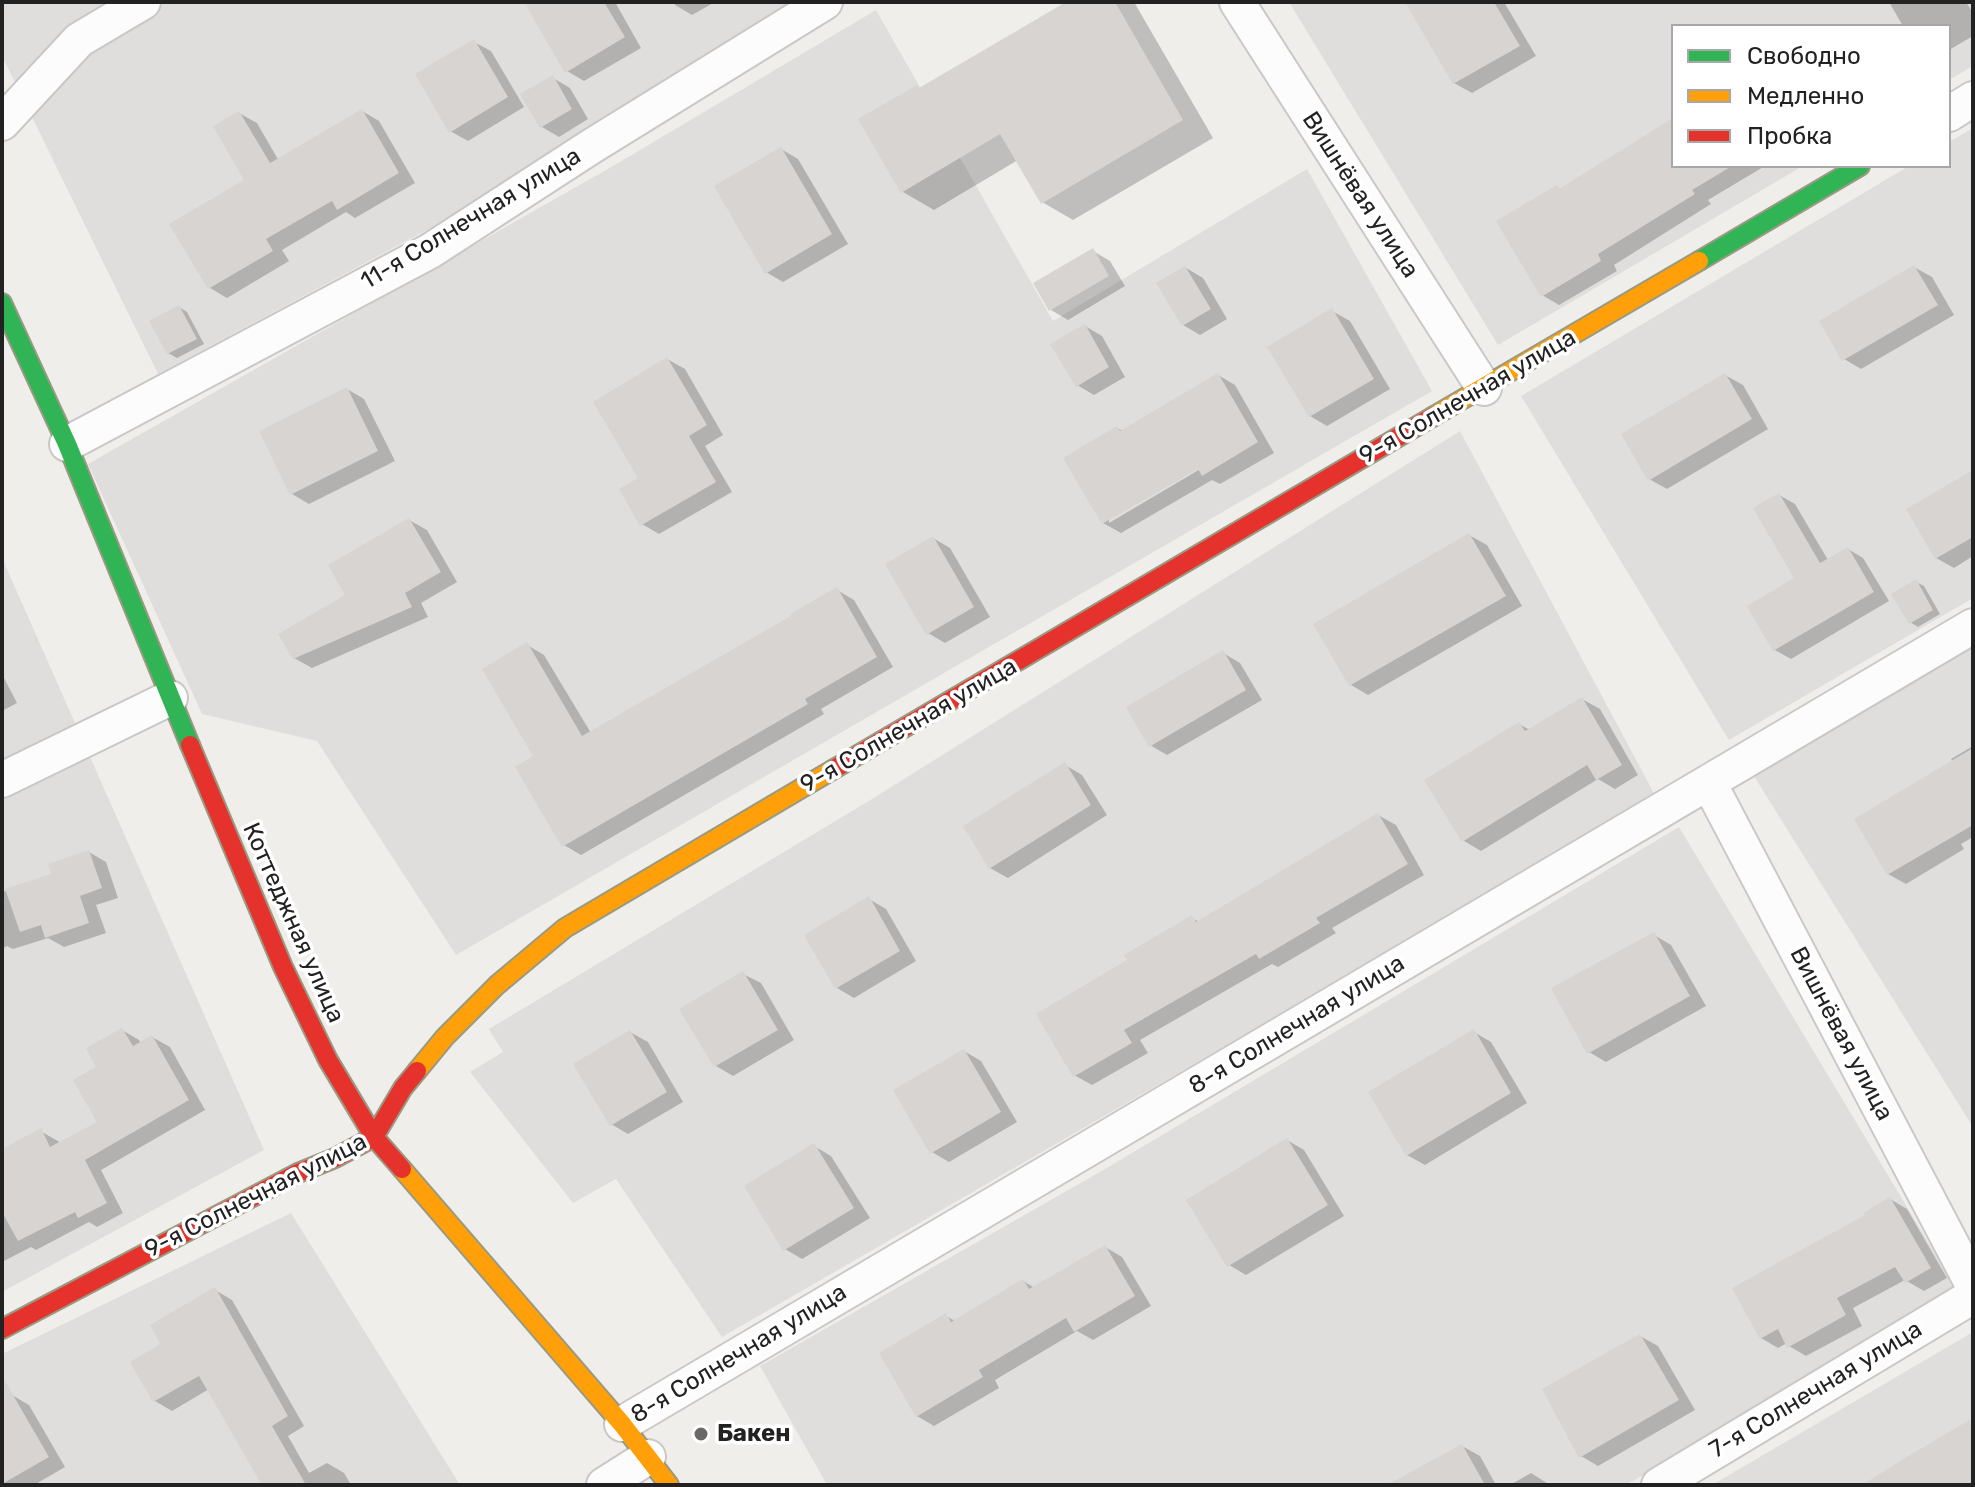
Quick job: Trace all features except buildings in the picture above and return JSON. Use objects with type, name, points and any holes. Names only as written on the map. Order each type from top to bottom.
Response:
[{"type":"street","points":[[2,123],[79,40],[143,2]]},
{"type":"street","name":"11-я Солнечная улица","points":[[67,444],[430,251],[592,146],[825,2]]},
{"type":"street","name":"Вишнёвая улица","points":[[1237,2],[1484,388]]},
{"type":"street","points":[[1951,113],[1973,99]]},
{"type":"street","name":"9-я Солнечная улица","points":[[2,1329],[298,1173],[374,1137],[403,1088],[445,1037],[497,985],[565,928],[1857,168]]},
{"type":"street","name":"Коттеджная улица","points":[[2,303],[67,444],[283,967],[328,1060],[374,1137],[622,1424],[669,1485]]},
{"type":"street","name":"8-я Солнечная улица","points":[[622,1424],[1973,626]]},
{"type":"street","points":[[2,780],[170,698]]},
{"type":"street","name":"Вишнёвая улица","points":[[1709,783],[1973,1285]]},
{"type":"street","name":"7-я Солнечная улица","points":[[1659,1485],[1973,1296]]},
{"type":"street","name":"8-я Солнечная улица","points":[[604,1485],[648,1457]]},
{"type":"shaded area","points":[[2,2],[791,2],[451,217],[158,374],[2,56]]},
{"type":"shaded area","points":[[1289,2],[1973,2],[1973,66],[1951,79],[1951,24],[1671,24],[1671,168],[1800,168],[1498,345]]},
{"type":"shaded area","points":[[876,10],[1053,321],[1307,169],[1432,391],[456,955],[317,741],[202,714],[88,464],[613,166]]},
{"type":"shaded area","points":[[1973,128],[1973,598],[1729,740],[1521,396],[1906,168],[1951,168],[1951,141]]},
{"type":"shaded area","points":[[1460,431],[1656,797],[722,1337],[616,1179],[573,1203],[470,1072],[503,1052],[489,1029],[872,799]]},
{"type":"shaded area","points":[[2,558],[264,1150],[2,1292]]},
{"type":"shaded area","points":[[1973,645],[1973,1127],[1752,773]]},
{"type":"shaded area","points":[[1679,827],[1958,1292],[1626,1485],[827,1485],[760,1366],[1105,1169]]},
{"type":"shaded area","points":[[291,1213],[460,1485],[2,1485],[2,1354]]},
{"type":"shaded area","points":[[1973,1332],[1973,1485],[1712,1485]]},
{"type":"traffic: fast","points":[[1699,261],[1857,168]]},
{"type":"traffic: fast","points":[[2,303],[67,444],[190,745]]},
{"type":"traffic: slow","points":[[1434,416],[1699,261]]},
{"type":"traffic: slow","points":[[417,1071],[445,1037],[497,985],[565,928],[834,769]]},
{"type":"traffic: slow","points":[[402,1169],[622,1424],[669,1485]]},
{"type":"traffic: jam","points":[[834,769],[1434,416]]},
{"type":"traffic: jam","points":[[190,745],[283,967],[328,1060],[374,1137],[402,1169]]},
{"type":"traffic: jam","points":[[2,1329],[298,1173],[374,1137],[403,1088],[417,1071]]},
{"type":"place","name":"Бакен","points":[[701,1434]]}]
